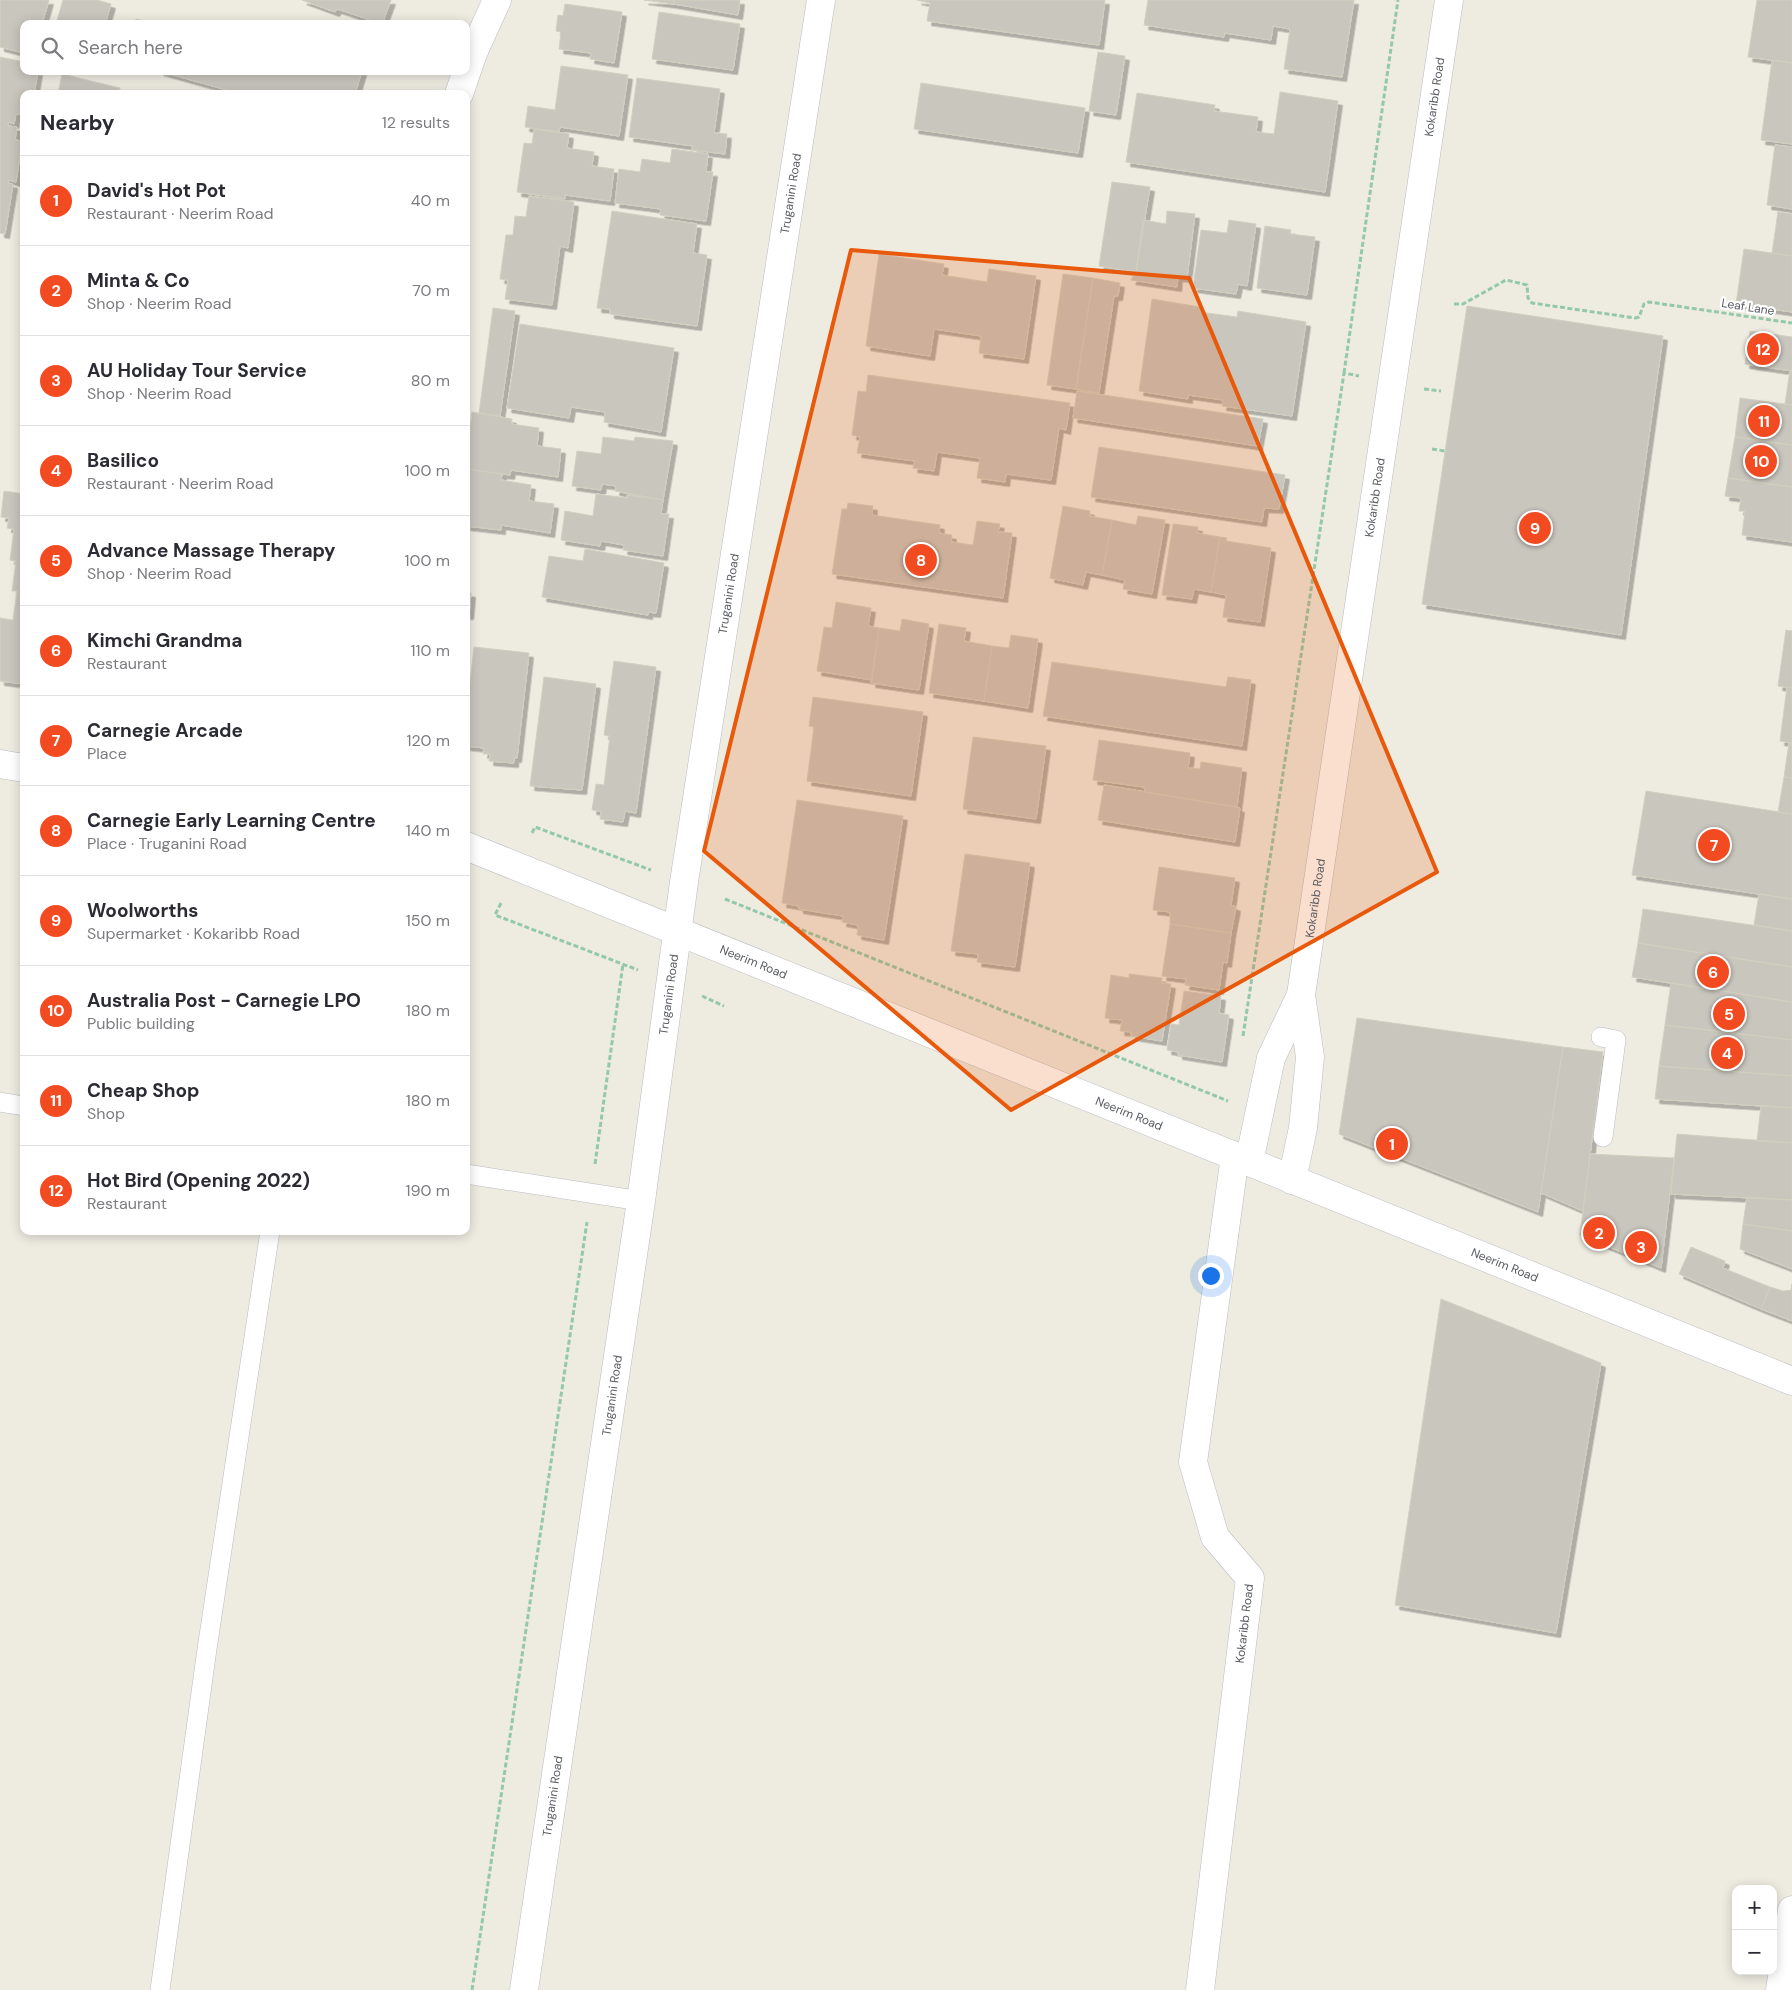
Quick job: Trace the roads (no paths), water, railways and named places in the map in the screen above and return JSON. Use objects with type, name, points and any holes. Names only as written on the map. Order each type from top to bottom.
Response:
[{"type":"street","points":[[470,62],[497,0]]},
{"type":"street","name":"Truganini Road","points":[[524,1990],[641,1201],[677,929],[821,0]]},
{"type":"street","name":"Kokaribb Road","points":[[1292,1180],[1303,1128],[1310,1057],[1301,994],[1449,0]]},
{"type":"street","points":[[460,90],[465,75]]},
{"type":"street","points":[[0,764],[20,767]]},
{"type":"street","name":"Neerim Road","points":[[470,848],[677,929],[1292,1180],[1792,1381]]},
{"type":"street","name":"Kokaribb Road","points":[[1200,1990],[1250,1578],[1215,1536],[1192,1462],[1242,1159],[1259,1112],[1271,1058],[1301,994]]},
{"type":"street","points":[[1780,1990],[1792,1910]]},
{"type":"lane","points":[[1601,1037],[1616,1040],[1602,1136]]},
{"type":"lane","points":[[0,1102],[20,1105]]},
{"type":"lane","points":[[470,1175],[641,1201]]},
{"type":"lane","points":[[160,1990],[207,1650],[269,1235]]},
{"type":"place","name":"Hot Bird (Opening 2022)","points":[[1763,349]]},
{"type":"place","name":"Cheap Shop","points":[[1764,421]]},
{"type":"place","name":"Australia Post - Carnegie LPO","points":[[1761,461]]},
{"type":"place","name":"Woolworths","points":[[1535,528]]},
{"type":"place","name":"Carnegie Early Learning Centre","points":[[921,560]]},
{"type":"place","name":"Carnegie Arcade","points":[[1714,845]]},
{"type":"place","name":"Kimchi Grandma","points":[[1713,972]]},
{"type":"place","name":"Advance Massage Therapy","points":[[1729,1014]]},
{"type":"place","name":"Basilico","points":[[1727,1053]]},
{"type":"place","name":"David's Hot Pot","points":[[1392,1144]]},
{"type":"place","name":"Minta & Co","points":[[1599,1233]]},
{"type":"place","name":"AU Holiday Tour Service","points":[[1641,1247]]}]
